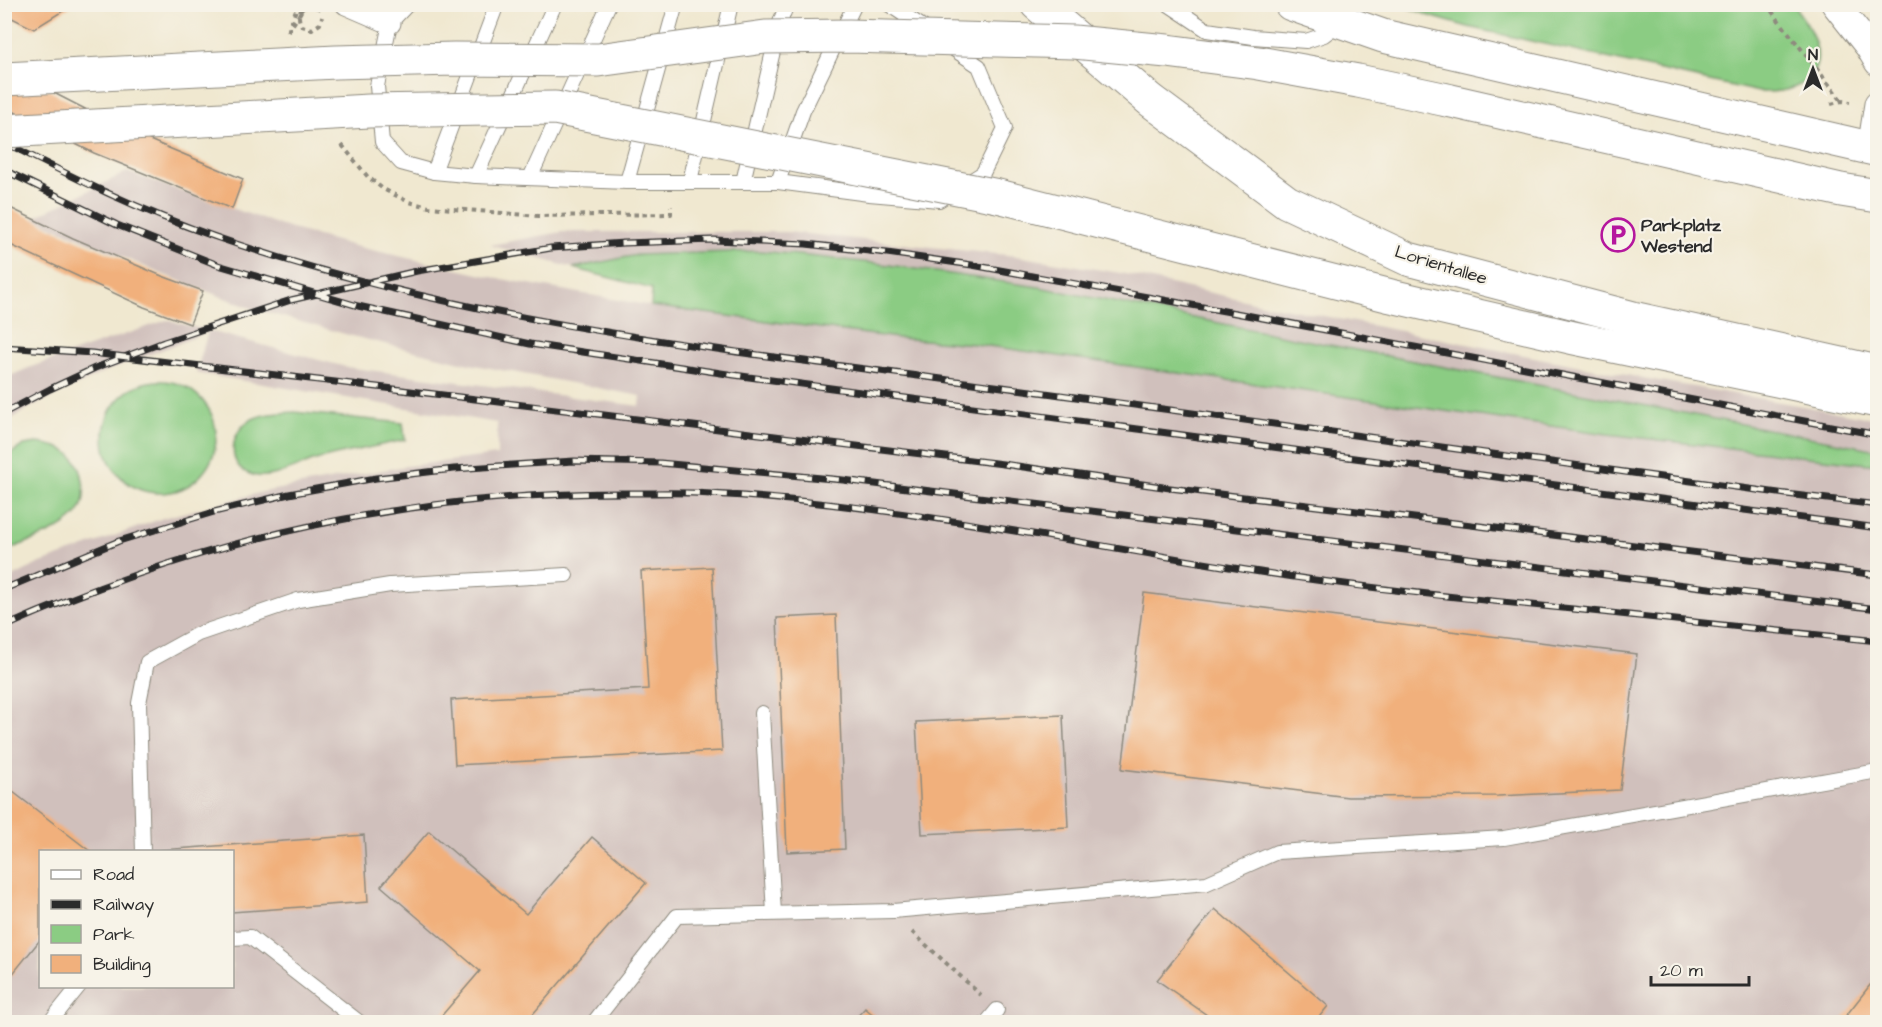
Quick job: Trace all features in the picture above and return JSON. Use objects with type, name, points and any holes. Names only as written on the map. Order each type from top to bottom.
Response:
[{"type":"main road","name":"Lorientallee","points":[[1037,4],[1149,100],[1287,202],[1408,259],[1633,318],[1878,372]]},
{"type":"main road","points":[[1291,4],[1383,36],[1874,149]]},
{"type":"main road","points":[[4,79],[336,62],[454,59],[598,60],[765,38],[860,36],[1074,42],[1259,63],[1358,81],[1878,196]]},
{"type":"main road","points":[[4,131],[357,111],[555,108],[998,196],[1391,296],[1585,341],[1878,401]]},
{"type":"street","points":[[346,4],[390,23]]},
{"type":"street","points":[[1835,4],[1878,62]]},
{"type":"street","points":[[1874,149],[1878,104]]},
{"type":"lane","points":[[408,4],[390,23],[377,86],[382,142],[401,162],[434,172],[476,176],[627,182],[778,182],[869,194],[939,200],[983,173],[1005,128],[979,66],[888,4]]},
{"type":"lane","points":[[434,172],[496,4]]},
{"type":"lane","points":[[476,176],[555,4]]},
{"type":"lane","points":[[530,178],[609,4]]},
{"type":"lane","points":[[627,182],[676,4]]},
{"type":"lane","points":[[690,181],[730,4]]},
{"type":"lane","points":[[742,182],[779,25],[787,4]]},
{"type":"lane","points":[[778,182],[803,111],[855,4]]},
{"type":"lane","points":[[1168,4],[1208,30],[1253,37],[1306,41],[1324,35],[1341,22]]},
{"type":"lane","points":[[143,850],[139,703],[147,662],[198,634],[298,600],[390,585],[566,575]]},
{"type":"lane","points":[[762,713],[774,913]]},
{"type":"lane","points":[[594,1023],[677,916],[893,911],[1207,883],[1277,852],[1504,838],[1878,771]]},
{"type":"lane","points":[[234,938],[250,937],[359,1023]]},
{"type":"lane","points":[[50,1023],[78,988]]},
{"type":"lane","points":[[987,1023],[997,1010]]},
{"type":"path","points":[[298,4],[289,29],[312,30],[320,25],[323,18],[321,11],[317,7],[314,6],[309,5],[305,6],[298,15],[298,20],[308,29],[320,24],[322,17],[320,10],[316,6],[309,5],[298,15]]},
{"type":"path","points":[[1766,4],[1842,101]]},
{"type":"path","points":[[893,911],[919,940],[956,970],[997,1010]]},
{"type":"shaded area","points":[[127,172],[289,228],[354,246],[496,278],[651,306],[898,338],[975,344],[1607,434],[1877,465],[1877,1022],[5,1022],[5,581],[38,564],[163,518],[263,492],[400,467],[497,455],[497,423],[196,373],[208,332],[104,372],[29,408],[5,423],[5,378],[167,320],[346,367],[640,406],[641,396],[469,364],[352,336],[251,308],[162,274],[33,218]]},
{"type":"shaded area","points":[[562,232],[788,232],[1016,256],[1120,273],[1262,304],[1637,377],[1877,419],[1877,450],[1039,287],[882,264],[761,251],[637,255],[573,268],[490,245]]},
{"type":"green space","points":[[1401,5],[1796,5],[1815,42],[1817,57],[1815,69],[1808,79],[1797,86],[1780,91],[1759,92],[1468,27]]},
{"type":"green space","points":[[761,251],[882,264],[1039,287],[1877,450],[1877,465],[1607,434],[975,344],[898,338],[651,306],[652,289],[573,268],[637,255]]},
{"type":"green space","points":[[160,381],[181,386],[199,398],[211,416],[216,437],[211,458],[199,476],[181,488],[160,493],[139,488],[121,476],[109,458],[104,437],[109,416],[121,398],[139,386]]},
{"type":"green space","points":[[294,412],[403,423],[405,440],[319,459],[269,476],[253,475],[244,471],[238,465],[233,450],[237,434],[242,427],[259,416]]},
{"type":"green space","points":[[37,443],[57,447],[65,451],[76,462],[83,479],[83,503],[76,515],[61,527],[5,551],[5,457],[24,445]]},
{"type":"building","points":[[4,4],[74,4],[34,29],[4,14]]},
{"type":"building","points":[[5,64],[52,92],[128,131],[243,179],[232,209],[94,153],[36,125],[5,106]]},
{"type":"building","points":[[4,205],[73,238],[203,291],[190,324],[144,307],[4,242]]},
{"type":"building","points":[[712,567],[722,751],[455,765],[451,700],[648,689],[641,571]]},
{"type":"building","points":[[1144,593],[1637,654],[1620,790],[1498,796],[1348,797],[1122,769]]},
{"type":"building","points":[[836,615],[845,849],[787,852],[777,618]]},
{"type":"building","points":[[1063,715],[1068,827],[922,834],[916,722]]},
{"type":"building","points":[[4,785],[88,850],[39,850],[39,941],[11,976],[4,970]]},
{"type":"building","points":[[429,831],[526,914],[592,837],[646,883],[526,1022],[439,1022],[437,1021],[480,971],[381,886]]},
{"type":"building","points":[[364,835],[368,902],[234,912],[234,850],[162,850]]},
{"type":"building","points":[[1215,909],[1328,1006],[1315,1022],[1217,1022],[1157,980]]},
{"type":"building","points":[[1878,975],[1878,1022],[1841,1022]]},
{"type":"building","points":[[865,1008],[882,1022],[852,1022]]},
{"type":"railway","points":[[4,142],[107,193],[213,236],[308,266],[405,292],[502,313],[600,331],[797,360],[1878,505]]},
{"type":"railway","points":[[4,170],[117,225],[218,265],[358,306],[530,344],[734,375],[1878,528]]},
{"type":"railway","points":[[4,413],[95,368],[164,342],[291,300],[417,271],[551,248],[714,240],[806,244],[972,265],[1878,435]]},
{"type":"railway","points":[[4,347],[92,353],[394,389],[1878,575]]},
{"type":"railway","points":[[4,589],[119,541],[214,512],[289,494],[376,478],[454,469],[574,461],[660,463],[843,480],[1878,609]]},
{"type":"railway","points":[[4,627],[81,595],[157,568],[235,544],[312,526],[391,511],[471,501],[552,495],[702,493],[849,506],[987,526],[1260,572],[1377,588],[1878,641]]},
{"type":"place","name":"Parkplatz Westend","points":[[1618,235]]}]
